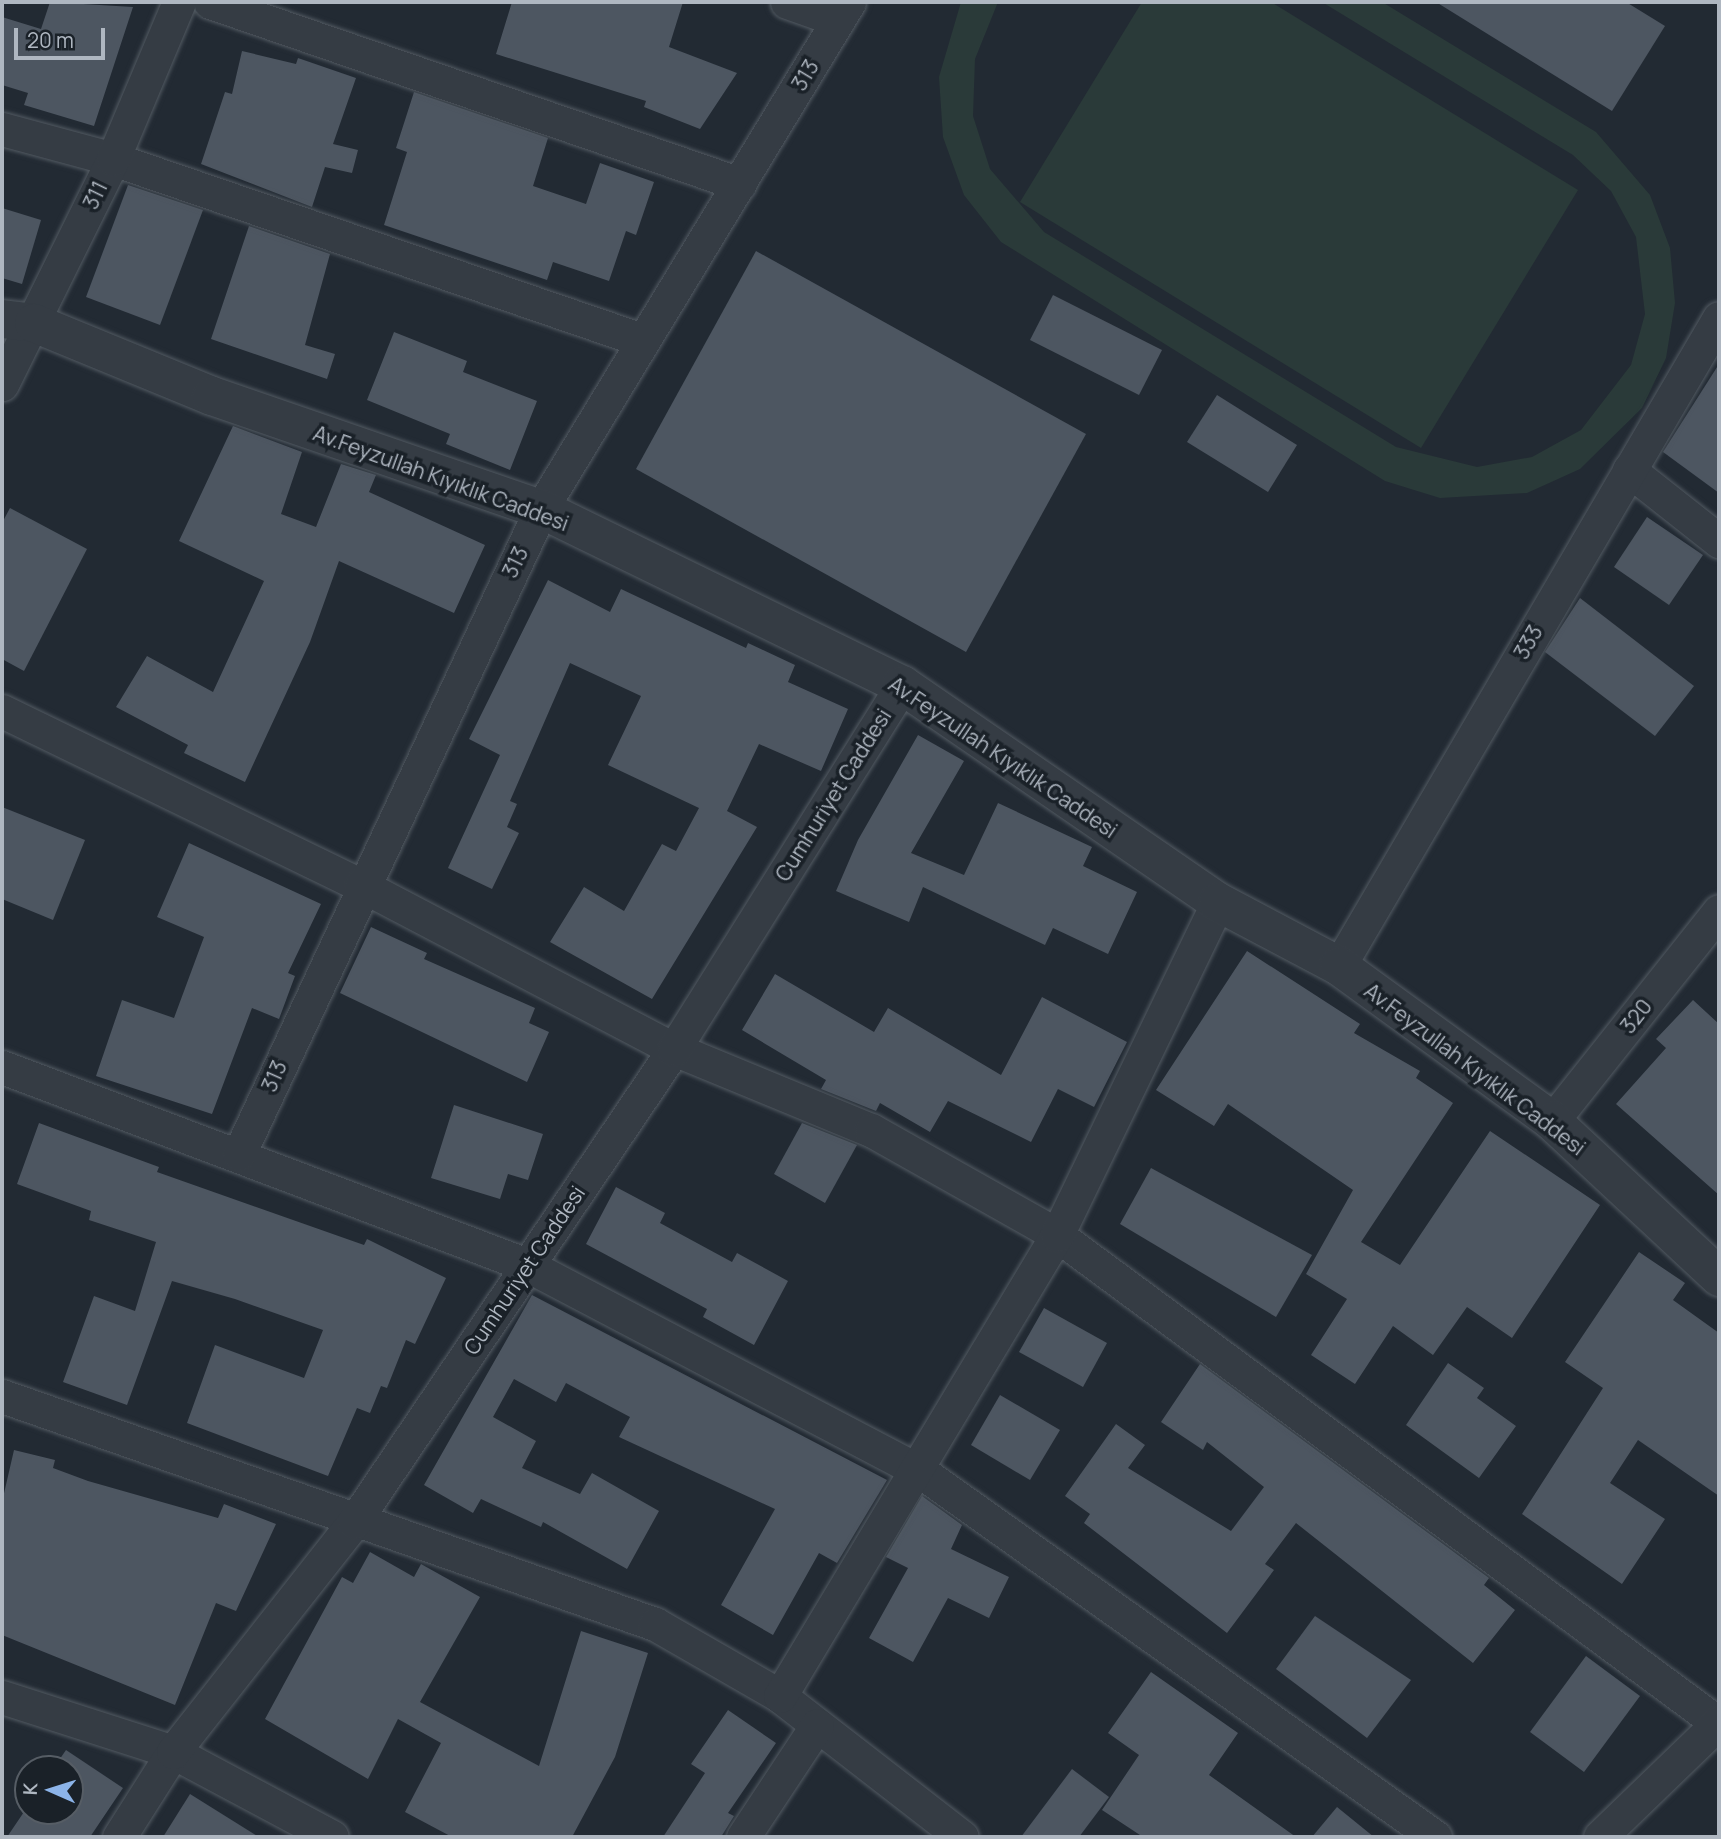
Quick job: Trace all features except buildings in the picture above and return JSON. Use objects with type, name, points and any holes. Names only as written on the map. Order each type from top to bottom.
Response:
[{"type":"street","name":"311","points":[[2,384],[18,321],[113,159],[178,2]]},
{"type":"street","points":[[210,2],[740,184]]},
{"type":"street","points":[[787,2],[843,11]]},
{"type":"street","name":"313","points":[[239,1154],[361,885],[541,509],[639,339],[740,184],[843,11]]},
{"type":"street","points":[[2,129],[113,159],[639,339]]},
{"type":"street","name":"333","points":[[1339,966],[1719,318]]},
{"type":"street","name":"Av.Feyzullah Kıyıklık Caddesi","points":[[18,321],[212,396],[541,509],[902,685],[1218,902],[1339,966],[1552,1121],[1719,1277]]},
{"type":"street","points":[[1629,470],[1719,541]]},
{"type":"street","name":"Cumhuriyet Caddesi","points":[[118,1837],[173,1752],[354,1521],[674,1049],[902,685]]},
{"type":"street","points":[[2,711],[361,885],[674,1049],[871,1130],[1057,1235],[1719,1723],[1600,1837]]},
{"type":"street","points":[[780,1696],[920,1471],[1057,1235],[1218,902]]},
{"type":"street","name":"320","points":[[1552,1121],[1719,911]]},
{"type":"street","points":[[2,1067],[239,1154],[527,1265],[920,1471],[1435,1837]]},
{"type":"street","points":[[2,1396],[655,1624],[780,1696],[962,1837]]},
{"type":"street","points":[[2,1697],[173,1752],[332,1837]]},
{"type":"street","points":[[743,1837],[817,1725]]},
{"type":"shaded area","points":[[961,2],[998,2],[975,59],[973,116],[990,169],[1044,232],[1396,447],[1477,467],[1532,457],[1581,430],[1631,365],[1645,314],[1636,237],[1611,191],[1573,155],[1322,2],[1382,2],[1596,132],[1650,195],[1670,248],[1675,303],[1666,358],[1642,408],[1580,469],[1527,493],[1440,498],[1385,481],[1001,242],[964,195],[943,137],[939,77]]},
{"type":"shaded area","points":[[1142,2],[1271,2],[1578,190],[1421,448],[1020,202]]}]
